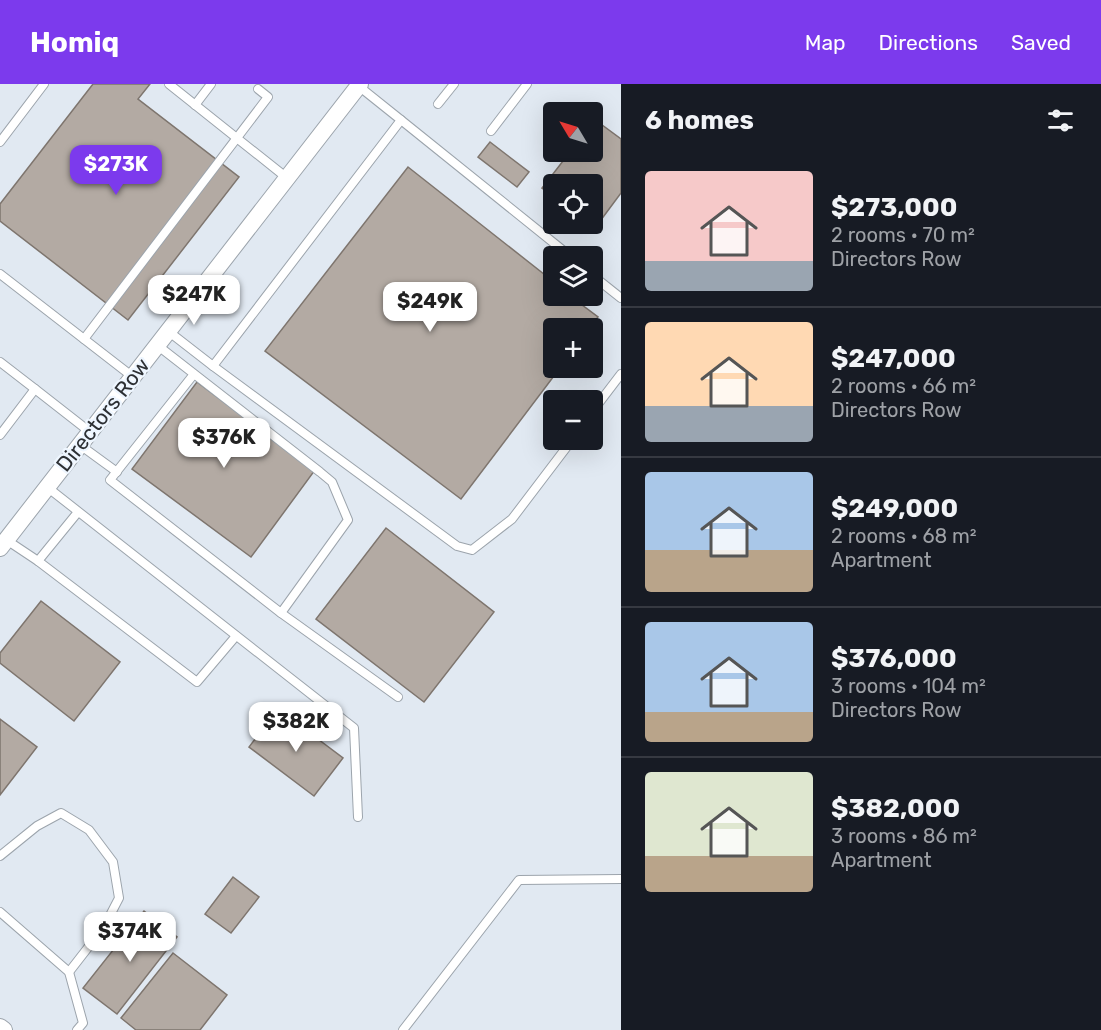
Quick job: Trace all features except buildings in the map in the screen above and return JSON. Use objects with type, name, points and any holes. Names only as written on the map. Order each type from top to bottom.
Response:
[{"type":"street","name":"Directors Row","points":[[2,541],[47,488],[358,85]]},
{"type":"street","points":[[0,1027],[4,1030]]},
{"type":"lane","points":[[0,142],[44,84]]},
{"type":"lane","points":[[169,84],[287,178]]},
{"type":"lane","points":[[195,105],[211,84]]},
{"type":"lane","points":[[438,104],[454,84]]},
{"type":"lane","points":[[491,131],[527,84]]},
{"type":"lane","points":[[358,85],[558,246]]},
{"type":"lane","points":[[84,339],[268,97],[257,86]]},
{"type":"lane","points":[[213,366],[401,120]]},
{"type":"lane","points":[[0,274],[133,377]]},
{"type":"lane","points":[[603,284],[621,298]]},
{"type":"lane","points":[[168,331],[464,549],[472,549],[512,519],[564,450]]},
{"type":"lane","points":[[157,345],[332,482],[348,520],[281,613]]},
{"type":"lane","points":[[0,362],[35,389],[117,472]]},
{"type":"lane","points":[[194,374],[110,480],[281,613],[398,697]]},
{"type":"lane","points":[[603,398],[621,374]]},
{"type":"lane","points":[[0,435],[35,389]]},
{"type":"lane","points":[[47,488],[354,728],[358,817]]},
{"type":"lane","points":[[38,561],[78,512]]},
{"type":"lane","points":[[2,541],[38,561],[197,682],[236,636]]},
{"type":"lane","points":[[0,856],[37,826],[61,813],[89,830],[113,862],[119,898],[104,927],[69,972]]},
{"type":"lane","points":[[403,1030],[519,880],[621,879]]},
{"type":"lane","points":[[0,912],[69,972],[82,1023],[77,1030]]}]
